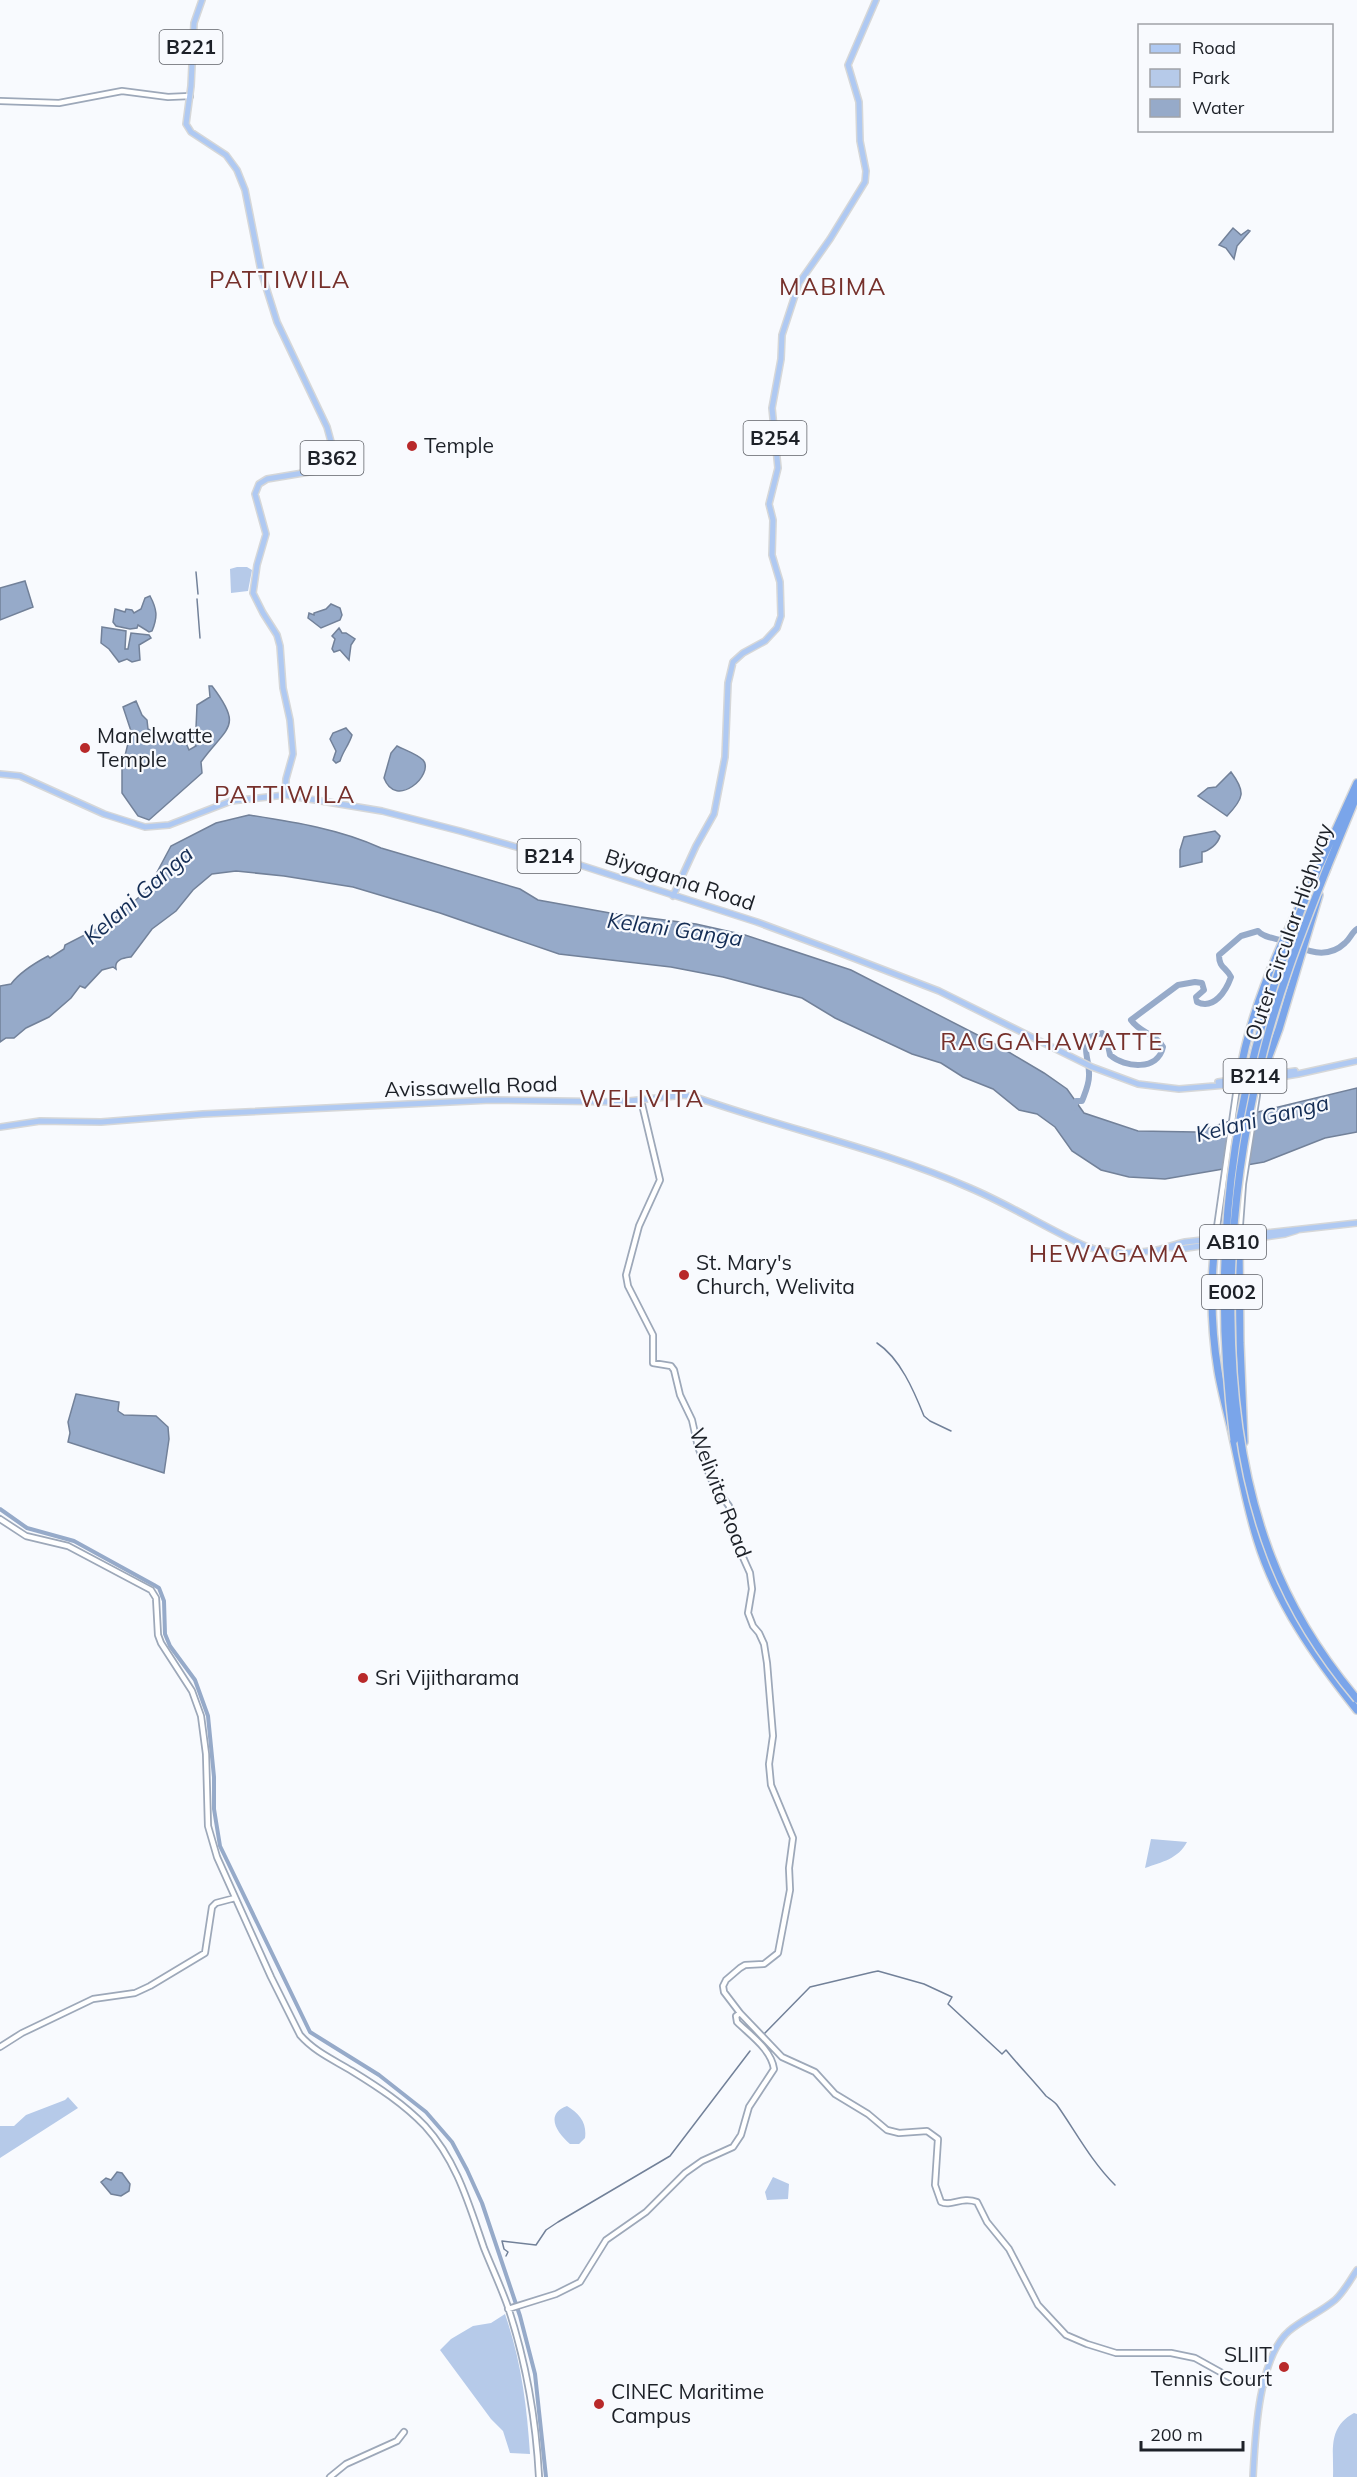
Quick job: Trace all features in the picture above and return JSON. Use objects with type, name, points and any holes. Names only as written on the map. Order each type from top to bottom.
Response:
[{"type":"highway","name":"Outer Circular Highway","points":[[1357,783],[1323,867],[1275,1010],[1259,1067],[1243,1149],[1236,1210],[1232,1295],[1237,1397],[1245,1456],[1260,1524],[1283,1584],[1312,1638],[1332,1669],[1357,1699]]},
{"type":"highway","name":"Outer Circular Highway","points":[[1357,795],[1290,936],[1270,995],[1248,1073],[1235,1140],[1228,1197],[1223,1295],[1226,1365],[1234,1440],[1251,1519],[1268,1568],[1300,1631],[1327,1672],[1357,1710]]},
{"type":"highway","points":[[1261,1078],[1280,1029],[1323,867]]},
{"type":"highway","points":[[1238,1081],[1259,1000],[1276,954],[1323,867]]},
{"type":"highway","points":[[1269,1059],[1271,1069],[1275,1074]]},
{"type":"highway","points":[[1239,1238],[1240,1343],[1245,1456]]},
{"type":"highway","points":[[1215,1241],[1212,1330],[1218,1372],[1234,1440]]},
{"type":"main road","name":"B221","points":[[190,96],[194,23],[202,0]]},
{"type":"main road","name":"B254","points":[[673,896],[714,814],[725,757],[727,692],[732,666],[739,655],[770,637],[777,628],[781,616],[780,582],[773,561],[773,520],[769,504],[777,468],[772,408],[781,359],[782,335],[799,283],[862,190],[866,179],[857,95],[848,65],[876,0]]},
{"type":"main road","name":"B362","points":[[190,96],[185,117],[188,128],[226,155],[243,183],[261,271],[275,318],[327,427],[333,449],[331,460],[321,470],[267,479],[259,484],[255,494],[266,534],[256,565],[254,592],[263,613],[277,635],[283,688],[290,720],[293,754],[286,779],[285,795]]},
{"type":"main road","name":"Biyagama Road","points":[[0,774],[20,776],[105,814],[146,828],[169,825],[231,801],[285,795],[374,809],[460,831],[580,865],[757,922],[912,980],[1092,1066],[1138,1084],[1179,1089],[1315,1070],[1357,1060]]},
{"type":"main road","name":"Biyagama Road","points":[[1261,1078],[1275,1074],[1315,1070]]},
{"type":"main road","name":"Avissawella Road","points":[[0,1127],[40,1121],[101,1122],[203,1114],[491,1100],[536,1099],[601,1102],[678,1096],[695,1097],[873,1152],[970,1188],[1091,1248],[1105,1252],[1130,1252],[1165,1247],[1180,1249],[1215,1241],[1285,1234],[1299,1229],[1357,1223]]},
{"type":"main road","points":[[1253,2477],[1264,2384],[1271,2357],[1288,2331],[1334,2301],[1357,2270]]},
{"type":"street","points":[[0,101],[60,103],[122,91],[168,97],[190,96]]},
{"type":"street","points":[[1239,1238],[1243,1184],[1261,1078]]},
{"type":"street","points":[[1215,1241],[1238,1081]]},
{"type":"street","name":"Welivita Road","points":[[641,1100],[660,1180],[639,1226],[629,1259],[627,1279],[653,1335],[653,1363],[671,1366],[674,1370],[680,1395],[692,1420],[698,1447],[714,1486],[729,1506],[733,1535],[750,1573],[752,1589],[748,1613],[764,1644],[767,1664],[773,1736],[769,1764],[770,1781],[793,1838],[789,1865],[790,1886],[777,1953],[764,1964],[745,1965],[723,1984],[724,1992],[740,2013]]},
{"type":"street","points":[[0,1519],[26,1536],[68,1546],[151,1590],[156,1598],[158,1635],[161,1643],[192,1691],[201,1716],[206,1754],[208,1826],[217,1857],[300,2035],[311,2047],[379,2088],[409,2111],[440,2145],[467,2196],[510,2309],[530,2394],[539,2477]]},
{"type":"street","points":[[0,2047],[21,2034],[93,2000],[135,1993],[205,1953],[212,1907],[216,1903],[235,1898]]},
{"type":"street","points":[[510,2309],[556,2294],[580,2282],[606,2240],[646,2212],[685,2173],[702,2161],[733,2147],[739,2139],[749,2108],[774,2069],[773,2061],[767,2052],[736,2020],[736,2016],[740,2013],[782,2057],[815,2072],[835,2094],[868,2114],[886,2130],[898,2133],[927,2131],[936,2135],[938,2139],[935,2185],[943,2204],[962,2199],[977,2202],[987,2222],[1009,2249],[1038,2305],[1066,2335],[1116,2353],[1187,2356],[1206,2363],[1224,2375],[1264,2384]]},
{"type":"street","points":[[330,2477],[346,2464],[397,2441],[404,2432]]},
{"type":"green space","points":[[247,567],[252,570],[248,591],[231,593],[230,569]]},
{"type":"green space","points":[[1151,1839],[1187,1842],[1174,1856],[1145,1868]]},
{"type":"green space","points":[[68,2097],[78,2108],[0,2158],[0,2126],[14,2126],[26,2115]]},
{"type":"green space","points":[[567,2106],[576,2112],[584,2123],[585,2138],[579,2144],[570,2144],[555,2124],[556,2114]]},
{"type":"green space","points":[[773,2177],[789,2184],[788,2199],[767,2200],[765,2192]]},
{"type":"green space","points":[[505,2314],[522,2383],[530,2454],[510,2453],[503,2431],[491,2419],[440,2350],[451,2339],[473,2326],[491,2323]]},
{"type":"green space","points":[[1354,2413],[1357,2414],[1357,2477],[1333,2477],[1333,2449],[1336,2433],[1345,2419]]},
{"type":"water","points":[[1233,228],[1241,235],[1250,231],[1237,246],[1234,259],[1226,248],[1219,245]]},
{"type":"water","points":[[25,581],[33,607],[0,620],[0,588]]},
{"type":"water","points":[[150,596],[156,613],[152,631],[149,632],[138,625],[137,628],[130,629],[116,626],[113,622],[115,609],[125,612],[126,609],[132,610],[134,613],[141,609],[145,598]]},
{"type":"water","points":[[331,604],[340,608],[342,615],[340,620],[321,628],[308,618],[309,613],[314,615]]},
{"type":"water","points":[[102,627],[126,631],[125,649],[128,649],[131,633],[149,635],[151,638],[139,645],[140,660],[132,662],[127,659],[119,662],[101,643]]},
{"type":"water","points":[[339,628],[342,633],[355,639],[351,645],[349,660],[340,650],[334,652],[332,649],[335,639],[332,636]]},
{"type":"water","points":[[209,686],[212,686],[222,700],[229,719],[228,726],[201,762],[202,773],[149,820],[138,816],[122,793],[122,768],[131,731],[123,707],[136,701],[142,715],[147,720],[148,729],[173,741],[186,737],[189,750],[196,746],[189,736],[196,728],[197,705],[210,697]]},
{"type":"water","points":[[346,728],[352,735],[340,761],[336,763],[333,760],[336,751],[330,739],[333,733]]},
{"type":"water","points":[[397,746],[423,760],[425,766],[424,773],[419,780],[405,790],[397,791],[390,787],[384,778],[391,753]]},
{"type":"water","points":[[1231,772],[1239,785],[1241,795],[1227,816],[1198,796],[1208,788],[1216,787]]},
{"type":"water","name":"Kelani Ganga","points":[[249,815],[333,831],[381,848],[520,889],[538,900],[610,913],[696,924],[745,935],[851,970],[997,1045],[1044,1073],[1067,1089],[1084,1113],[1138,1131],[1196,1132],[1258,1112],[1357,1088],[1357,1132],[1325,1138],[1264,1162],[1165,1179],[1129,1177],[1101,1170],[1072,1151],[1055,1127],[1037,1114],[1019,1110],[993,1089],[963,1077],[941,1063],[912,1054],[835,1018],[802,998],[723,977],[671,967],[559,954],[440,913],[353,887],[236,871],[212,874],[193,890],[176,911],[152,929],[131,957],[118,961],[116,969],[113,967],[102,970],[85,988],[80,986],[71,998],[49,1017],[26,1028],[14,1038],[6,1038],[0,1042],[0,986],[11,984],[32,965],[48,956],[50,958],[64,949],[65,945],[112,921],[148,889],[171,846],[216,823]]},
{"type":"water","points":[[1215,831],[1220,836],[1219,839],[1213,847],[1202,852],[1202,862],[1180,867],[1180,850],[1184,837]]},
{"type":"water","points":[[76,1394],[119,1402],[118,1411],[124,1415],[156,1416],[168,1427],[169,1439],[164,1473],[68,1442],[70,1433],[68,1422]]},
{"type":"water","points":[[117,2172],[122,2173],[130,2184],[129,2191],[121,2196],[111,2194],[101,2182],[106,2178],[111,2180]]},
{"type":"waterway","points":[[196,572],[198,594]]},
{"type":"waterway","points":[[197,599],[200,638]]},
{"type":"waterway","points":[[1074,1108],[1076,1101],[1082,1101],[1088,1083],[1086,1047],[1089,1037],[1102,1033],[1107,1040],[1110,1055],[1124,1063],[1140,1065],[1155,1060],[1163,1047],[1131,1020],[1178,985],[1202,983],[1204,990],[1196,997],[1197,1002],[1203,1004],[1218,998],[1231,977],[1221,965],[1219,955],[1241,936],[1258,931],[1307,950],[1323,953],[1338,948],[1357,929]]},
{"type":"waterway","points":[[877,1343],[893,1357],[899,1366],[924,1416],[951,1431]]},
{"type":"waterway","points":[[0,1509],[27,1528],[74,1541],[159,1588],[164,1601],[165,1634],[170,1646],[195,1680],[208,1716],[214,1777],[214,1809],[220,1846],[310,2032],[379,2075],[426,2112],[452,2142],[482,2203],[520,2316],[535,2374],[546,2477]]},
{"type":"waterway","points":[[764,2034],[810,1987],[878,1971],[924,1984],[952,1997],[948,2004],[1002,2054],[1006,2050],[1046,2096],[1057,2105],[1091,2156],[1115,2185]]},
{"type":"waterway","points":[[506,2256],[508,2252],[504,2249],[502,2241],[536,2245],[546,2230],[558,2222],[670,2156],[750,2051]]},
{"type":"place","name":"Temple","points":[[412,446]]},
{"type":"place","name":"Manelwatte Temple","points":[[85,748]]},
{"type":"place","name":"St. Mary's Church, Welivita","points":[[684,1275]]},
{"type":"place","name":"Sri Vijitharama","points":[[363,1678]]},
{"type":"place","name":"SLIIT Tennis Court","points":[[1284,2367]]},
{"type":"place","name":"CINEC Maritime Campus","points":[[599,2404]]},
{"type":"district","name":"PATTIWILA","points":[[280,280]]},
{"type":"district","name":"MABIMA","points":[[833,287]]},
{"type":"district","name":"PATTIWILA","points":[[285,795]]},
{"type":"district","name":"RAGGAHAWATTE","points":[[1052,1042]]},
{"type":"district","name":"WELIVITA","points":[[642,1099]]},
{"type":"district","name":"HEWAGAMA","points":[[1109,1254]]}]
